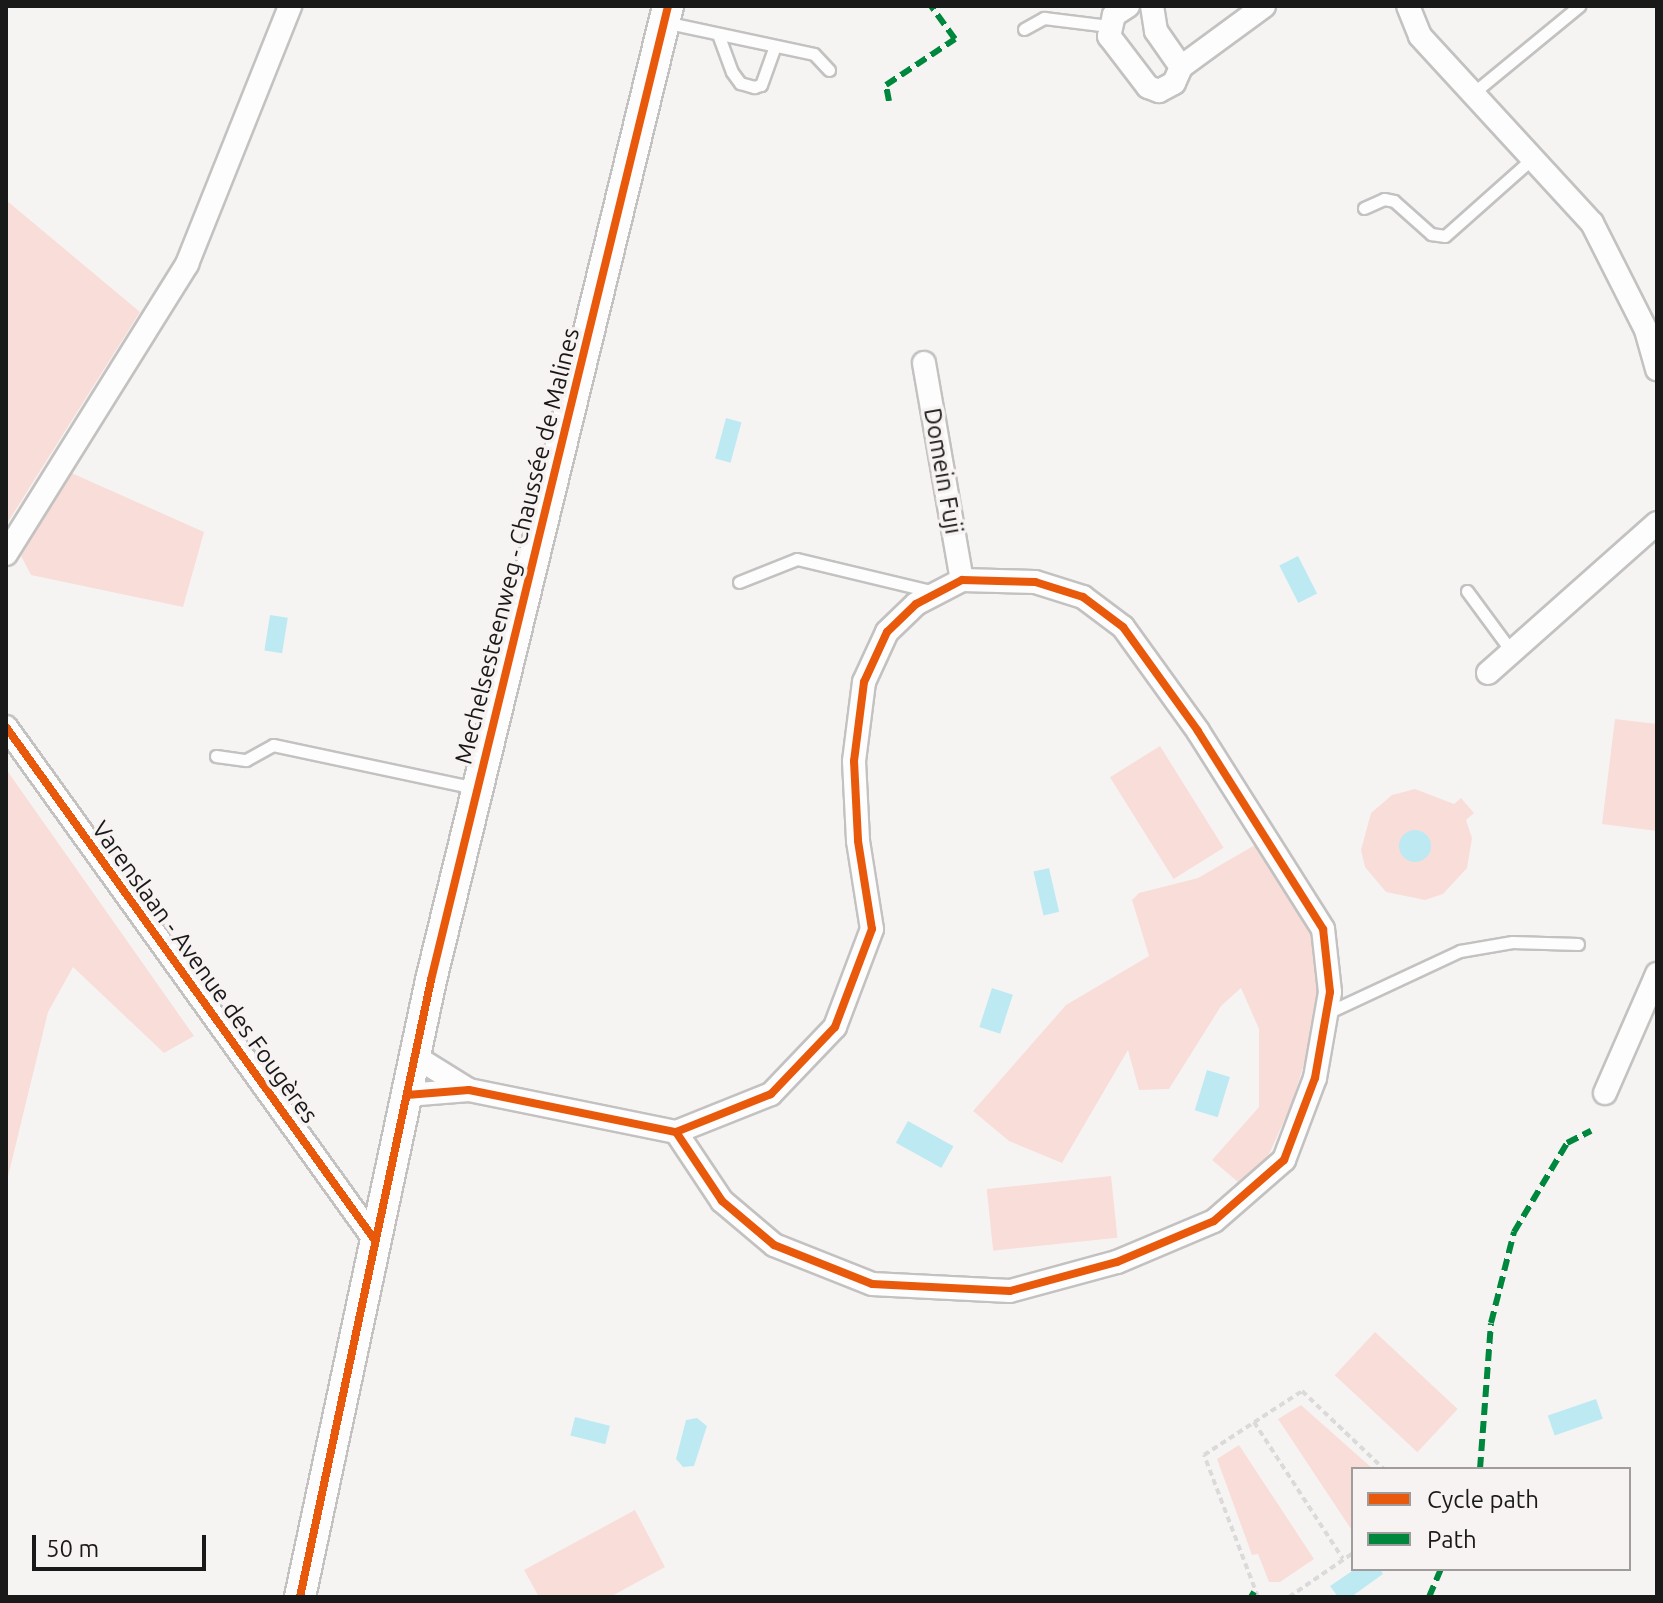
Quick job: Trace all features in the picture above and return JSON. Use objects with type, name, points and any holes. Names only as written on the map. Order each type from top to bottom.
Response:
[{"type":"main road","name":"Mechelsesteenweg - Chaussée de Malines","points":[[300,1597],[407,1095],[666,14]]},
{"type":"street","points":[[6,554],[187,264],[290,6]]},
{"type":"street","points":[[1128,6],[1109,26],[1109,36],[1148,87],[1167,88],[1181,67],[1264,6]]},
{"type":"street","points":[[1152,6],[1156,31],[1181,67]]},
{"type":"street","points":[[1408,6],[1420,36],[1598,232],[1652,326],[1657,369]]},
{"type":"street","name":"Domein Fuji","points":[[924,363],[962,580]]},
{"type":"street","points":[[1488,673],[1657,523]]},
{"type":"street","points":[[407,1095],[469,1090],[676,1132],[771,1094],[835,1027],[872,929],[858,841],[854,761],[864,682],[887,632],[916,604],[962,580],[1035,582],[1083,597],[1123,627],[1198,731],[1323,929],[1330,992],[1315,1078],[1284,1160],[1214,1221],[1117,1262],[1010,1291],[872,1284],[774,1245],[722,1201],[676,1132]]},
{"type":"street","name":"Varenslaan - Avenue des Fougères","points":[[6,727],[374,1239]]},
{"type":"street","points":[[1605,1093],[1657,974]]},
{"type":"street","points":[[416,1057],[469,1090]]},
{"type":"lane","points":[[1472,94],[1579,6]]},
{"type":"lane","points":[[666,14],[718,34],[814,54],[829,70]]},
{"type":"lane","points":[[1024,29],[1044,18],[1109,26]]},
{"type":"lane","points":[[718,34],[732,72],[740,83],[754,87],[761,85],[775,46]]},
{"type":"lane","points":[[1364,208],[1384,199],[1394,201],[1431,234],[1445,236],[1533,158]]},
{"type":"lane","points":[[739,582],[797,559],[937,593]]},
{"type":"lane","points":[[1467,591],[1512,652]]},
{"type":"lane","points":[[216,756],[246,760],[273,745],[479,788]]},
{"type":"lane","points":[[1326,1013],[1460,951],[1512,942],[1578,944]]},
{"type":"path","points":[[1258,1597],[1204,1455],[1302,1391],[1382,1467]]},
{"type":"path","points":[[1254,1422],[1343,1559]]},
{"type":"path","points":[[1289,1597],[1351,1554]]},
{"type":"shaded area","points":[[6,200],[140,312],[6,525]]},
{"type":"shaded area","points":[[67,471],[204,532],[183,607],[31,575],[19,552]]},
{"type":"shaded area","points":[[1615,719],[1657,724],[1657,831],[1602,824]]},
{"type":"shaded area","points":[[1160,746],[1224,848],[1174,879],[1110,777]]},
{"type":"shaded area","points":[[6,769],[194,1036],[164,1053],[73,967],[48,1012],[6,1185]]},
{"type":"shaded area","points":[[1415,789],[1454,804],[1461,798],[1474,813],[1466,820],[1472,838],[1467,868],[1443,894],[1425,900],[1386,892],[1365,867],[1361,850],[1371,813],[1392,795]]},
{"type":"shaded area","points":[[1255,845],[1316,933],[1323,1002],[1292,1103],[1265,1163],[1238,1182],[1212,1160],[1259,1107],[1259,1029],[1241,988],[1221,1006],[1169,1089],[1139,1090],[1128,1050],[1062,1163],[1009,1141],[973,1111],[1066,1005],[1149,956],[1132,900],[1139,893],[1198,878]]},
{"type":"shaded area","points":[[1111,1176],[1117,1238],[993,1251],[987,1189]]},
{"type":"shaded area","points":[[1375,1332],[1458,1409],[1417,1452],[1335,1375]]},
{"type":"shaded area","points":[[1301,1405],[1371,1467],[1351,1467],[1351,1529],[1278,1419]]},
{"type":"shaded area","points":[[1239,1445],[1314,1559],[1280,1582],[1269,1582],[1258,1554],[1252,1555],[1217,1459]]},
{"type":"shaded area","points":[[635,1510],[665,1567],[610,1597],[539,1597],[524,1570]]},
{"type":"water","points":[[726,418],[741,422],[731,463],[715,459]]},
{"type":"water","points":[[1298,556],[1317,593],[1298,603],[1279,566]]},
{"type":"water","points":[[270,615],[288,618],[282,653],[264,651]]},
{"type":"water","points":[[1415,830],[1427,834],[1431,846],[1427,858],[1415,862],[1403,858],[1399,846],[1403,834]]},
{"type":"water","points":[[1049,868],[1059,912],[1044,915],[1033,872]]},
{"type":"water","points":[[992,988],[1013,995],[1000,1034],[979,1027]]},
{"type":"water","points":[[1207,1070],[1230,1077],[1218,1117],[1195,1110]]},
{"type":"water","points":[[908,1121],[953,1146],[941,1168],[896,1143]]},
{"type":"water","points":[[1596,1399],[1603,1419],[1555,1435],[1548,1416]]},
{"type":"water","points":[[575,1417],[610,1426],[605,1444],[570,1435]]},
{"type":"water","points":[[697,1418],[707,1426],[694,1466],[683,1467],[676,1459],[686,1420]]},
{"type":"water","points":[[1352,1571],[1381,1571],[1383,1574],[1351,1597],[1338,1597],[1330,1586]]},
{"type":"marked path","points":[[889,101],[886,85],[955,39],[931,6]]},
{"type":"marked path","points":[[1480,1467],[1491,1323],[1514,1232],[1567,1143],[1591,1131]]},
{"type":"marked path","points":[[1429,1597],[1440,1571]]},
{"type":"marked path","points":[[1251,1597],[1254,1592]]},
{"type":"cycle path","points":[[300,1597],[431,980],[668,6]]},
{"type":"cycle path","points":[[407,1095],[469,1090],[676,1132],[722,1201],[774,1245],[872,1284],[1010,1291],[1117,1262],[1214,1221],[1284,1160],[1315,1078],[1330,992],[1323,929],[1198,731],[1123,627],[1083,597],[1035,582],[962,580],[916,604],[887,632],[864,682],[854,761],[858,841],[872,929],[835,1027],[771,1094],[676,1132]]},
{"type":"cycle path","points":[[6,727],[374,1239]]}]
